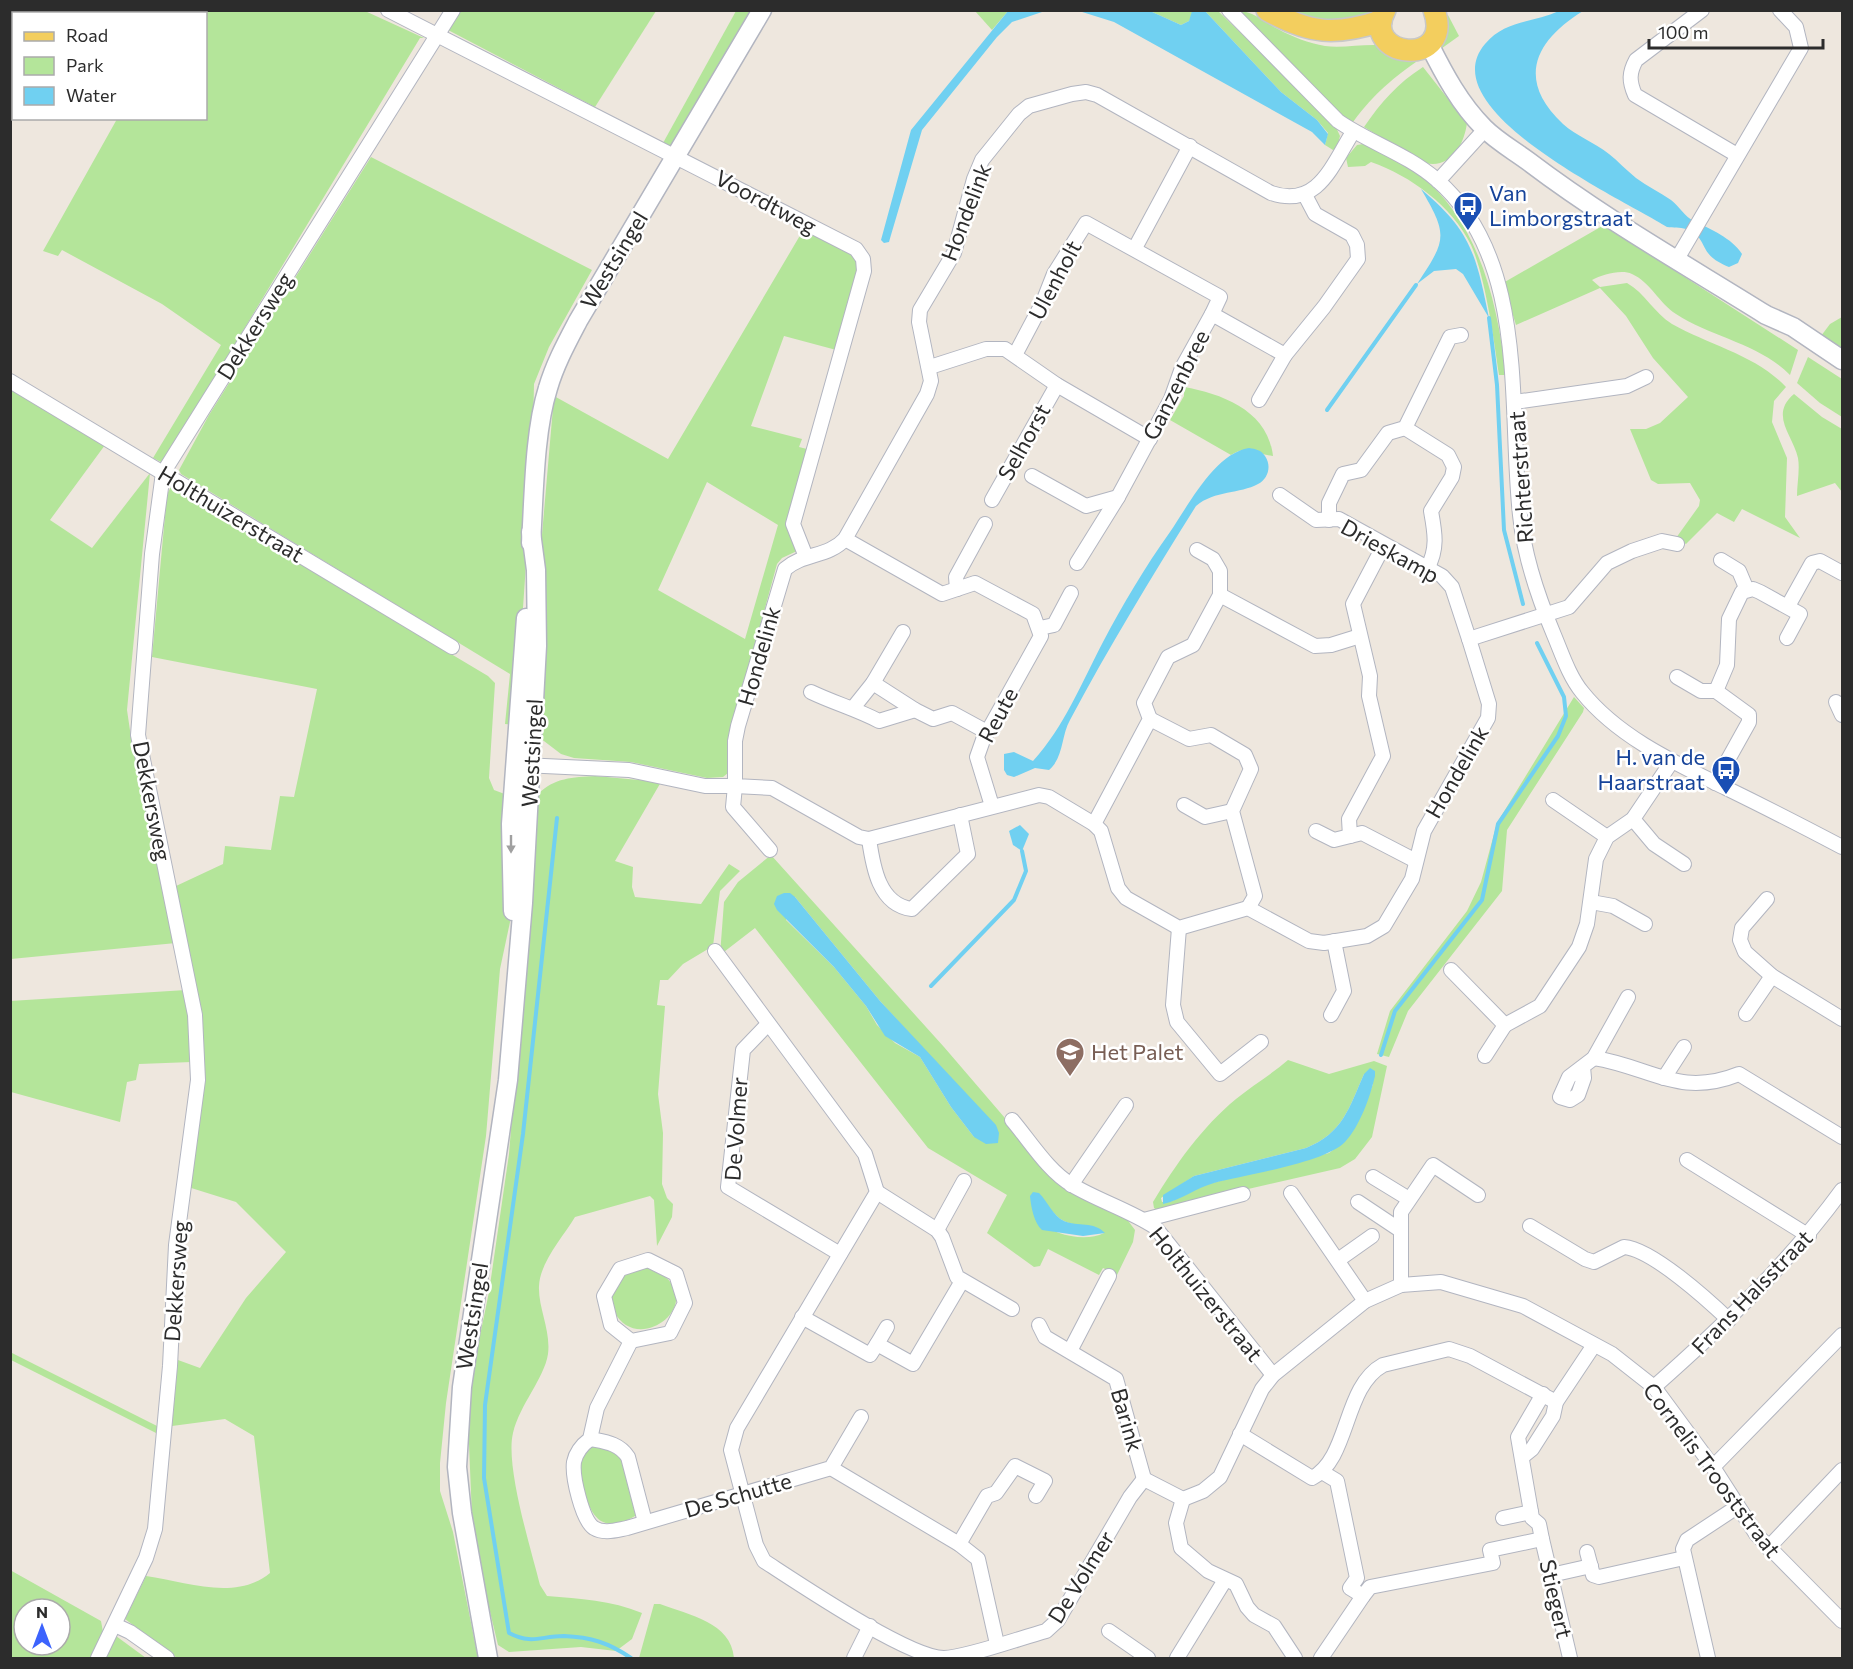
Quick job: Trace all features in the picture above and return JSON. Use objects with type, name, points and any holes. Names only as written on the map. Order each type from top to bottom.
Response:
[{"type":"main road","name":"Westsingel","points":[[488,1659],[462,1513],[457,1436],[462,1387],[508,1080],[517,973],[525,765],[537,646],[536,570],[531,532],[542,417],[555,368],[578,321],[762,10]]},
{"type":"main road","points":[[1267,10],[1286,21],[1323,32],[1341,32],[1384,23],[1398,49],[1423,48],[1437,30],[1438,13]]},
{"type":"main road","points":[[1423,48],[1482,133],[1546,176],[1681,251],[1766,315],[1792,339],[1842,370]]},
{"type":"main road","points":[[1766,315],[1793,327],[1842,360]]},
{"type":"street","name":"Voordtweg","points":[[388,10],[676,155],[856,249],[863,259],[864,271],[793,524],[806,557]]},
{"type":"street","name":"Dekkersweg","points":[[98,1659],[115,1625],[155,1529],[170,1366],[176,1245],[198,1080],[195,1015],[138,735],[152,554],[162,473],[453,10]]},
{"type":"street","name":"Richterstraat","points":[[1229,10],[1320,106],[1353,132],[1379,142],[1438,181],[1473,225],[1494,271],[1511,354],[1523,541],[1545,614],[1571,675],[1581,691],[1615,724],[1672,761],[1842,847]]},
{"type":"street","points":[[1702,10],[1636,60],[1630,69],[1630,83],[1635,94],[1737,155]]},
{"type":"street","points":[[1681,251],[1801,48],[1796,27],[1780,10]]},
{"type":"street","name":"Hondelink","points":[[770,850],[733,807],[735,741],[784,569],[793,562],[806,557],[836,549],[845,539],[927,394],[931,381],[930,367],[919,322],[920,310],[954,253],[974,179],[982,160],[1019,114],[1036,104],[1086,92],[1098,95],[1271,193],[1285,197],[1305,195]]},
{"type":"street","points":[[1259,400],[1285,355],[1324,307],[1358,259],[1358,245],[1352,235],[1315,214],[1305,195],[1321,183],[1353,132]]},
{"type":"street","points":[[1438,181],[1482,133]]},
{"type":"street","points":[[1135,248],[1190,146]]},
{"type":"street","name":"Ulenholt","points":[[1015,355],[1047,294],[1054,274],[1086,223],[1135,248],[1220,297],[1212,314]]},
{"type":"street","name":"Ganzenbree","points":[[1077,563],[1118,497],[1150,439],[1171,399],[1182,368],[1212,314],[1285,355]]},
{"type":"street","points":[[1329,520],[1329,503],[1343,474],[1361,470],[1388,433],[1405,428],[1450,337],[1461,335]]},
{"type":"street","name":"Selhorst","points":[[930,367],[986,350],[1005,349],[1057,385],[1150,439]]},
{"type":"street","points":[[1515,402],[1627,386],[1646,377]]},
{"type":"street","name":"Holthuizerstraat","points":[[10,381],[452,647]]},
{"type":"street","name":"Selhorst","points":[[992,500],[1057,385]]},
{"type":"street","points":[[1405,428],[1448,455],[1454,467],[1452,477],[1431,511],[1435,546],[1434,555],[1427,569]]},
{"type":"street","points":[[1032,476],[1086,506],[1118,497]]},
{"type":"street","name":"Drieskamp","points":[[1280,495],[1316,520],[1339,519],[1442,576],[1452,587],[1469,639]]},
{"type":"street","points":[[957,589],[956,577],[985,524]]},
{"type":"street","points":[[845,539],[942,594],[975,583],[1033,614],[1040,628],[1054,625],[1071,593]]},
{"type":"street","points":[[1469,639],[1569,607],[1607,563],[1632,551],[1662,541],[1677,544]]},
{"type":"street","points":[[1350,836],[1349,819],[1383,756],[1369,696],[1370,676],[1353,604],[1384,545]]},
{"type":"street","points":[[525,765],[629,770],[705,786],[772,788],[859,837],[869,839],[1040,795],[1049,797],[1094,824],[1101,831],[1118,888],[1126,898],[1179,928],[1248,908],[1255,896],[1232,811],[1251,769],[1245,755],[1211,735],[1189,739],[1150,719],[1144,703],[1168,657],[1193,645],[1220,596],[1220,571],[1213,559],[1197,550]]},
{"type":"street","points":[[1721,560],[1739,571],[1747,590]]},
{"type":"street","points":[[1788,606],[1812,563],[1820,561],[1842,573]]},
{"type":"street","points":[[1716,691],[1727,665],[1729,619],[1738,597],[1747,590],[1760,592],[1800,614],[1787,638]]},
{"type":"street","points":[[1220,596],[1315,646],[1331,645],[1360,636]]},
{"type":"street","name":"Reute","points":[[992,806],[977,757],[987,732],[1041,636],[1040,628]]},
{"type":"street","points":[[853,708],[873,683],[903,632]]},
{"type":"street","name":"Hondelink","points":[[1248,908],[1309,941],[1334,941],[1367,936],[1384,926],[1412,879],[1424,831],[1488,718],[1490,704],[1469,639]]},
{"type":"street","points":[[1677,677],[1701,691],[1716,691],[1749,715],[1749,722],[1715,783]]},
{"type":"street","points":[[873,683],[933,719],[952,713],[987,732]]},
{"type":"street","points":[[811,692],[879,721],[915,710]]},
{"type":"street","points":[[1094,824],[1150,719]]},
{"type":"street","points":[[1485,1056],[1505,1025],[1540,1006],[1579,947],[1591,902],[1596,859],[1607,837],[1633,819],[1672,761]]},
{"type":"street","points":[[1552,800],[1607,837]]},
{"type":"street","points":[[1184,805],[1205,817],[1232,811]]},
{"type":"street","points":[[869,839],[878,883],[901,908],[912,909],[969,854],[960,815]]},
{"type":"street","points":[[1633,819],[1654,844],[1684,864]]},
{"type":"street","points":[[1316,831],[1334,840],[1362,833],[1416,861]]},
{"type":"street","points":[[1767,899],[1742,928],[1740,940],[1744,952],[1772,976],[1842,1019]]},
{"type":"street","points":[[1591,902],[1613,906],[1645,924]]},
{"type":"street","points":[[1179,928],[1173,1005],[1177,1022],[1220,1074],[1261,1042]]},
{"type":"street","points":[[1331,1015],[1344,991],[1334,941]]},
{"type":"street","points":[[716,951],[865,1154],[877,1192],[937,1230],[942,1237],[957,1277],[1012,1309]]},
{"type":"street","points":[[1451,970],[1505,1025]]},
{"type":"street","points":[[1746,1014],[1772,976]]},
{"type":"street","points":[[1583,1067],[1594,1058],[1628,997]]},
{"type":"street","name":"De Volmer","points":[[768,1024],[743,1050],[728,1187],[840,1254]]},
{"type":"street","points":[[1664,1078],[1684,1047]]},
{"type":"street","points":[[1594,1058],[1664,1078],[1699,1085],[1718,1082],[1739,1074],[1842,1137]]},
{"type":"street","points":[[1071,1185],[1126,1105]]},
{"type":"street","name":"Holthuizerstraat","points":[[1012,1120],[1055,1171],[1071,1185],[1155,1227],[1273,1375]]},
{"type":"street","points":[[1687,1160],[1809,1236]]},
{"type":"street","points":[[1401,1285],[1401,1212],[1433,1166],[1478,1195]]},
{"type":"street","points":[[1373,1177],[1409,1199]]},
{"type":"street","points":[[937,1230],[964,1181]]},
{"type":"street","name":"Frans Halsstraat","points":[[1654,1387],[1729,1320],[1809,1236],[1842,1190]]},
{"type":"street","name":"De Volmer","points":[[877,1192],[737,1428],[731,1450],[756,1545],[764,1561],[870,1626],[928,1657],[946,1658],[1046,1631],[1058,1620],[1130,1497],[1144,1479]]},
{"type":"street","points":[[1291,1193],[1365,1300]]},
{"type":"street","points":[[1144,1220],[1243,1194]]},
{"type":"street","points":[[1358,1202],[1400,1230]]},
{"type":"street","points":[[1530,1226],[1594,1262],[1624,1246],[1640,1251],[1701,1294],[1729,1320]]},
{"type":"street","points":[[1338,1260],[1372,1236]]},
{"type":"street","points":[[648,1260],[676,1274],[685,1304],[670,1333],[632,1341],[611,1325],[604,1296],[620,1269],[648,1260]]},
{"type":"street","points":[[1070,1351],[1109,1276]]},
{"type":"street","points":[[877,1344],[913,1364],[962,1281]]},
{"type":"street","name":"Cornelis Trooststraat","points":[[1240,1434],[1262,1389],[1273,1375],[1365,1300],[1401,1285],[1441,1282],[1460,1286],[1523,1306],[1612,1354],[1654,1387],[1713,1467],[1737,1507],[1768,1548],[1840,1616]]},
{"type":"street","points":[[802,1317],[870,1355],[887,1327]]},
{"type":"street","name":"Barink","points":[[1038,1325],[1045,1337],[1116,1379],[1144,1479]]},
{"type":"street","points":[[1713,1467],[1842,1335]]},
{"type":"street","points":[[632,1341],[597,1408],[590,1439],[612,1443],[623,1449],[628,1457],[645,1521]]},
{"type":"street","points":[[1522,1457],[1532,1449],[1553,1416],[1556,1402],[1594,1345]]},
{"type":"street","points":[[1144,1479],[1183,1499],[1203,1491],[1220,1477],[1240,1434],[1312,1478],[1322,1473],[1342,1436],[1351,1406],[1374,1370],[1383,1365],[1449,1349],[1470,1356],[1556,1402]]},
{"type":"street","name":"Stiegert","points":[[1543,1394],[1518,1437],[1532,1518],[1539,1524],[1570,1659]]},
{"type":"street","points":[[861,1417],[831,1468],[959,1544],[978,1559],[997,1644]]},
{"type":"street","name":"De Schutte","points":[[590,1439],[581,1445],[574,1461],[574,1476],[586,1520],[596,1529],[607,1532],[831,1468]]},
{"type":"street","points":[[959,1544],[987,1496],[996,1493],[1015,1466],[1045,1481],[1036,1496]]},
{"type":"street","points":[[1768,1548],[1842,1470]]},
{"type":"street","points":[[1321,1659],[1363,1596],[1350,1588],[1357,1578],[1337,1481],[1322,1473]]},
{"type":"street","points":[[1183,1499],[1176,1523],[1181,1548],[1225,1580],[1236,1584],[1247,1607],[1254,1615],[1274,1626],[1295,1659]]},
{"type":"street","points":[[1708,1659],[1683,1549],[1687,1540],[1737,1507]]},
{"type":"street","points":[[1503,1518],[1531,1512]]},
{"type":"street","name":"Stiegert","points":[[1363,1596],[1370,1587],[1493,1563],[1490,1550],[1542,1539]]},
{"type":"street","points":[[1551,1575],[1589,1559],[1593,1575],[1599,1577],[1684,1558]]},
{"type":"street","points":[[1177,1659],[1225,1580]]},
{"type":"street","points":[[115,1625],[130,1632],[167,1659]]},
{"type":"street","points":[[854,1659],[870,1626]]},
{"type":"street","points":[[1109,1632],[1148,1659]]},
{"type":"green space","points":[[365,11],[424,38],[420,38],[163,463],[153,458],[221,345],[162,304],[62,250],[58,256],[43,251],[116,120],[207,120],[207,12],[177,12]]},
{"type":"green space","points":[[460,11],[656,11],[595,107],[448,30]]},
{"type":"green space","points":[[736,11],[752,11],[670,147],[663,143]]},
{"type":"green space","points":[[975,11],[1008,11],[992,30]]},
{"type":"green space","points":[[1150,11],[1192,11],[1193,14],[1189,21],[1181,25]]},
{"type":"green space","points":[[1205,11],[1218,11],[1334,123],[1340,136],[1337,148],[1333,150],[1325,145],[1328,133],[1317,120],[1281,92]]},
{"type":"green space","points":[[1237,11],[1253,14],[1289,35],[1313,43],[1337,47],[1374,45],[1397,48],[1407,53],[1416,62],[1380,90],[1351,125]]},
{"type":"green space","points":[[1282,11],[1378,11],[1337,28]]},
{"type":"green space","points":[[1448,15],[1459,36],[1438,51],[1440,33]]},
{"type":"green space","points":[[1423,67],[1467,123],[1463,139],[1455,154],[1449,159],[1434,164],[1412,157],[1364,127],[1391,94]]},
{"type":"green space","points":[[1357,145],[1370,145],[1418,173],[1439,193],[1456,215],[1482,264],[1497,319],[1506,375],[1499,375],[1481,273],[1471,245],[1463,231],[1442,205],[1401,175],[1371,162],[1365,166],[1348,167],[1346,158]]},
{"type":"green space","points":[[371,157],[592,270],[549,347],[534,384],[532,476],[515,725],[505,724],[510,674],[181,474],[179,470],[209,415]]},
{"type":"green space","points":[[1604,225],[1798,350],[1790,375],[1778,364],[1750,348],[1704,329],[1676,314],[1644,282],[1632,274],[1617,272],[1592,280],[1600,287],[1627,283],[1672,324],[1747,359],[1774,376],[1786,387],[1774,401],[1772,422],[1787,458],[1785,517],[1800,538],[1742,509],[1734,522],[1717,513],[1686,544],[1676,538],[1699,506],[1700,500],[1690,483],[1658,484],[1651,480],[1630,429],[1646,429],[1660,423],[1688,397],[1653,358],[1626,316],[1600,288],[1516,325],[1503,283]]},
{"type":"green space","points":[[805,227],[854,251],[862,266],[840,351],[784,336],[751,426],[802,439],[799,447],[811,450],[791,523],[797,551],[782,558],[777,564],[733,725],[728,773],[723,777],[707,778],[631,762],[574,758],[561,754],[540,738],[538,581],[554,396],[668,459]],"holes":[[[707,482],[778,525],[745,639],[658,590]]]},
{"type":"green space","points":[[1842,317],[1842,350],[1821,336],[1830,324]]},
{"type":"green space","points":[[1808,357],[1842,379],[1842,417],[1820,403],[1797,383]]},
{"type":"green space","points":[[10,387],[105,445],[50,520],[92,548],[150,473],[127,710],[132,744],[141,769],[176,943],[11,959]]},
{"type":"green space","points":[[1184,387],[1214,394],[1241,407],[1253,416],[1269,440],[1273,456],[1247,450],[1231,455],[1170,420],[1184,396]]},
{"type":"green space","points":[[1794,394],[1822,417],[1842,429],[1842,492],[1835,483],[1797,496],[1798,458],[1783,417],[1783,410]]},
{"type":"green space","points":[[171,487],[488,676],[495,683],[489,778],[494,790],[510,796],[507,835],[510,922],[500,969],[486,1136],[446,1403],[440,1463],[440,1491],[453,1532],[478,1658],[177,1658],[125,1619],[146,1576],[226,1588],[257,1581],[270,1573],[254,1436],[225,1419],[172,1426],[178,1360],[200,1368],[246,1298],[286,1252],[236,1202],[188,1187],[195,984],[176,886],[223,864],[225,846],[271,850],[280,796],[294,797],[317,689],[152,657],[167,494]]},
{"type":"green space","points":[[1574,697],[1584,708],[1583,712],[1507,830],[1502,891],[1408,1011],[1389,1057],[1377,1054],[1390,1011],[1467,911],[1481,882],[1497,823]]},
{"type":"green space","points":[[595,776],[661,782],[615,861],[633,867],[632,887],[635,897],[701,904],[729,864],[740,871],[720,891],[713,946],[683,964],[668,980],[660,980],[657,1005],[665,1006],[658,1094],[663,1133],[662,1184],[667,1198],[673,1204],[672,1217],[657,1246],[654,1200],[650,1196],[575,1217],[553,1250],[540,1277],[539,1294],[548,1336],[548,1354],[542,1373],[516,1422],[511,1448],[520,1508],[540,1585],[547,1596],[607,1603],[642,1613],[632,1639],[616,1651],[581,1647],[509,1652],[498,1645],[479,1566],[472,1517],[468,1420],[472,1374],[489,1292],[509,1154],[538,794],[557,782]]},
{"type":"green space","points":[[771,855],[944,1047],[1058,1180],[1126,1218],[1135,1230],[1133,1242],[1117,1275],[1103,1268],[1099,1275],[1048,1249],[1040,1266],[1034,1267],[987,1233],[1007,1195],[928,1148],[755,928],[720,955],[724,902],[738,882]],"holes":[[[795,897],[880,1001],[961,1090],[974,1137],[951,1107],[920,1057],[895,1043],[877,1025],[866,1006],[834,967],[786,920]],[[1033,1192],[1064,1221],[1094,1228],[1104,1233],[1087,1237],[1069,1236],[1037,1222]]]},
{"type":"green space","points":[[186,990],[191,1022],[192,1062],[139,1064],[136,1080],[127,1082],[120,1122],[11,1092],[10,1001]]},
{"type":"green space","points":[[1288,1060],[1329,1074],[1374,1061],[1387,1066],[1372,1137],[1355,1159],[1340,1168],[1157,1210],[1154,1208],[1153,1202],[1180,1160],[1201,1134],[1236,1099]],"holes":[[[1364,1074],[1373,1084],[1361,1114],[1351,1131],[1329,1153],[1200,1186],[1172,1201],[1162,1202],[1161,1198],[1194,1176],[1306,1148],[1318,1142],[1337,1127],[1349,1108]]]},
{"type":"green space","points":[[646,1266],[667,1278],[676,1292],[675,1306],[667,1318],[654,1326],[640,1329],[625,1325],[614,1311],[611,1302],[618,1281],[638,1268]]},
{"type":"green space","points":[[10,1352],[161,1428],[160,1435],[11,1360]]},
{"type":"green space","points":[[592,1445],[619,1454],[625,1468],[631,1484],[635,1516],[623,1522],[605,1523],[598,1519],[588,1504],[579,1463]]},
{"type":"green space","points":[[10,1570],[58,1597],[12,1597],[12,1657],[72,1657],[72,1605],[101,1621],[103,1632],[90,1658],[11,1658]]},
{"type":"green space","points":[[654,1604],[695,1616],[717,1628],[731,1646],[734,1658],[639,1658]]},
{"type":"green space","points":[[116,1636],[146,1658],[105,1658]]},
{"type":"water","points":[[1008,11],[1045,11],[1012,22],[997,37],[922,130],[889,242],[884,243],[881,240],[911,130]]},
{"type":"water","points":[[1079,11],[1150,11],[1181,25],[1189,21],[1192,11],[1205,11],[1281,92],[1317,120],[1328,134],[1325,145],[1312,132],[1114,22]]},
{"type":"water","points":[[1559,11],[1583,11],[1553,35],[1543,48],[1537,62],[1536,76],[1539,91],[1548,107],[1568,128],[1609,154],[1636,178],[1671,200],[1691,219],[1733,243],[1742,254],[1738,263],[1729,267],[1715,260],[1698,236],[1691,231],[1684,228],[1667,227],[1576,175],[1539,150],[1507,124],[1484,97],[1475,70],[1485,44],[1501,30]]},
{"type":"water","points":[[1421,189],[1438,204],[1462,232],[1475,261],[1489,318],[1463,274],[1456,269],[1434,271],[1417,284],[1434,257],[1440,237],[1440,227]]},
{"type":"water","points":[[1249,448],[1262,452],[1265,456],[1268,464],[1266,476],[1261,482],[1251,487],[1211,497],[1196,506],[1085,693],[1067,726],[1060,753],[1054,765],[1049,770],[1035,768],[1014,777],[1007,775],[1004,770],[1004,754],[1014,752],[1033,761],[1054,734],[1126,600],[1194,495],[1225,460]]},
{"type":"water","points":[[1020,825],[1029,834],[1022,851],[1013,845],[1009,831]]},
{"type":"water","points":[[790,893],[795,897],[880,1001],[996,1125],[999,1133],[998,1143],[986,1144],[974,1137],[951,1107],[920,1057],[885,1036],[866,1006],[834,967],[777,910],[774,904],[777,896]]},
{"type":"water","points":[[1370,1068],[1375,1071],[1375,1076],[1364,1111],[1345,1142],[1335,1149],[1303,1162],[1214,1183],[1163,1204],[1163,1195],[1194,1176],[1306,1148],[1329,1135],[1343,1118],[1364,1074]]},
{"type":"water","points":[[1033,1192],[1039,1193],[1057,1216],[1064,1221],[1096,1227],[1105,1233],[1083,1236],[1042,1230],[1032,1210],[1030,1196]]},
{"type":"waterway","points":[[1327,410],[1416,285]]},
{"type":"waterway","points":[[1489,318],[1497,385],[1504,530],[1523,604]]},
{"type":"waterway","points":[[1381,1055],[1395,1011],[1482,900],[1498,824],[1558,736],[1566,716],[1564,697],[1537,643]]},
{"type":"waterway","points":[[557,818],[523,1134],[485,1405],[484,1478],[509,1633],[524,1639],[564,1636],[591,1639],[615,1648],[631,1658]]},
{"type":"waterway","points":[[931,986],[1014,900],[1026,871],[1022,851]]},
{"type":"place","name":"Van Limborgstraat","points":[[1468,232]]},
{"type":"place","name":"H. van de Haarstraat","points":[[1726,796]]},
{"type":"place","name":"Het Palet","points":[[1070,1078]]}]
